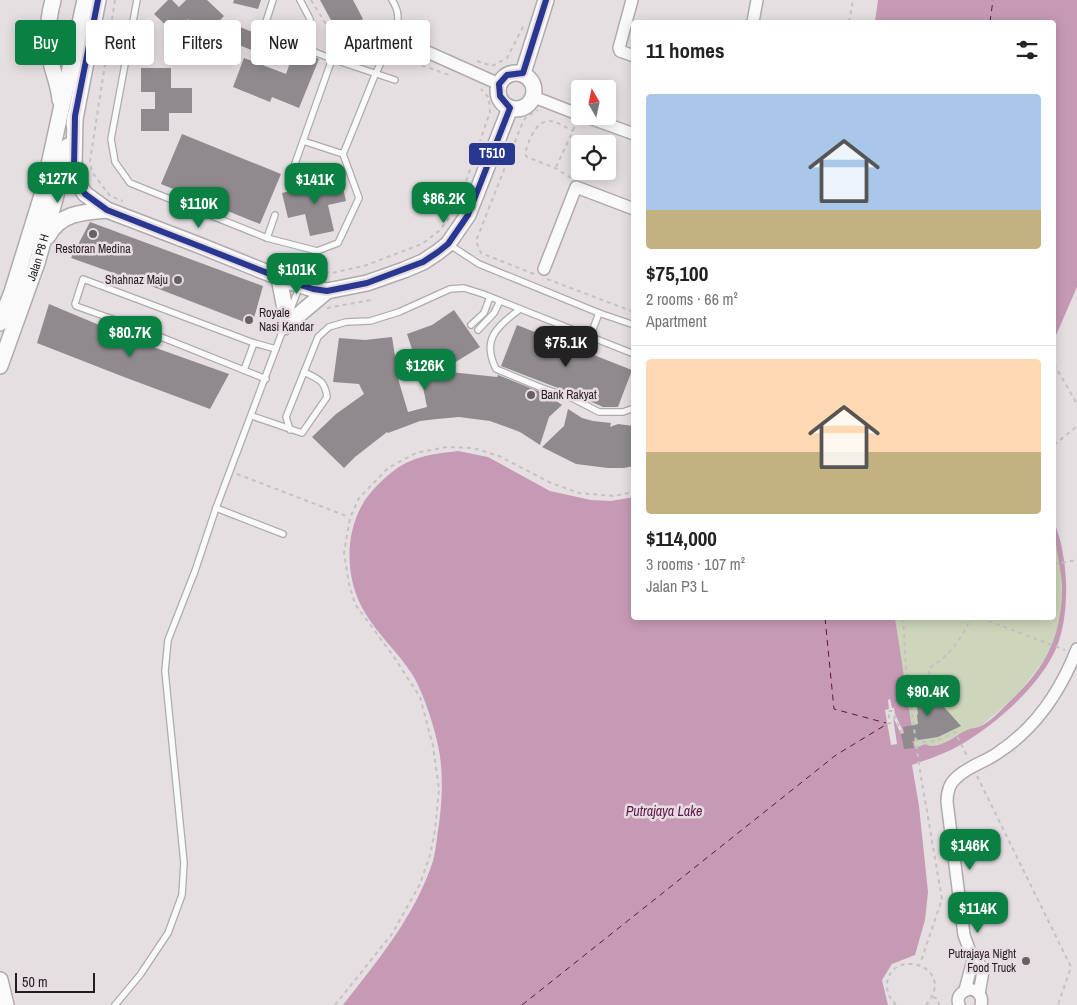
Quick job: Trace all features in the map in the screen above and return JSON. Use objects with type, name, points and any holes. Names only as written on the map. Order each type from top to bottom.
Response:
[{"type":"street","points":[[53,0],[48,16],[48,46],[68,115],[76,180],[85,194],[107,210],[300,285],[328,291],[367,283],[423,262],[448,244],[468,214],[510,108]]},
{"type":"street","name":"Jalan P8 H","points":[[0,366],[42,248],[56,200],[85,0]]},
{"type":"street","name":"Jalan P8 H","points":[[0,323],[12,292],[68,115],[98,0]]},
{"type":"street","points":[[523,73],[546,0]]},
{"type":"street","points":[[631,55],[620,51],[619,48],[632,0]]},
{"type":"street","points":[[753,20],[757,0]]},
{"type":"street","points":[[430,53],[499,84]]},
{"type":"street","points":[[538,103],[533,83],[523,73],[506,75],[499,84],[499,98],[510,108],[524,108],[530,103],[538,103],[571,112]]},
{"type":"street","points":[[609,125],[631,133]]},
{"type":"street","points":[[541,274],[576,187],[631,208]]},
{"type":"street","points":[[42,248],[50,231],[69,215],[107,210]]},
{"type":"street","points":[[279,278],[286,323],[328,291]]},
{"type":"street","points":[[980,999],[983,971],[980,965],[973,960],[964,935],[947,802],[949,788],[956,777],[1000,752],[1035,721],[1059,687],[1077,649]]},
{"type":"street","points":[[958,1005],[958,997],[965,990],[973,960]]},
{"type":"street","points":[[0,980],[6,1005]]},
{"type":"street","points":[[965,990],[975,990],[980,999]]},
{"type":"lane","points":[[137,0],[111,139],[115,162],[130,184],[267,238],[317,251],[338,243],[359,198],[343,154],[379,67]]},
{"type":"lane","points":[[273,0],[264,28],[266,33],[326,57]]},
{"type":"lane","points":[[300,0],[310,19]]},
{"type":"lane","points":[[392,0],[398,10],[398,20]]},
{"type":"lane","points":[[292,172],[330,65]]},
{"type":"lane","points":[[350,65],[396,80]]},
{"type":"lane","points":[[303,141],[343,154]]},
{"type":"lane","points":[[267,238],[275,215]]},
{"type":"lane","points":[[448,244],[479,264],[599,313],[631,324]]},
{"type":"lane","points":[[266,379],[76,306],[83,279],[254,343],[276,349]]},
{"type":"lane","points":[[115,1005],[140,974],[168,933],[182,895],[185,876],[165,671],[168,640],[300,285]]},
{"type":"lane","points":[[290,430],[286,417],[318,337],[329,326],[346,322],[370,321],[399,312],[450,289],[464,288],[490,297],[631,353]]},
{"type":"lane","points":[[471,325],[484,313],[490,297]]},
{"type":"lane","points":[[478,330],[494,313],[500,301]]},
{"type":"lane","points":[[520,309],[497,330],[489,344],[490,357],[496,369],[574,399],[599,412],[623,412],[631,409]]},
{"type":"lane","points":[[590,337],[599,313]]},
{"type":"lane","points":[[244,370],[254,343]]},
{"type":"lane","points":[[252,416],[302,434],[327,397],[326,387],[320,380],[304,372]]},
{"type":"lane","points":[[268,423],[286,417]]},
{"type":"lane","points":[[216,508],[283,534]]},
{"type":"path","points":[[311,0],[337,42],[358,50],[356,58],[379,67]]},
{"type":"path","points":[[848,20],[853,0]]},
{"type":"path","points":[[472,59],[492,66],[507,58],[527,18]]},
{"type":"path","points":[[538,103],[522,124],[476,241],[481,253],[541,274],[631,311]]},
{"type":"path","points":[[573,131],[551,121],[545,122],[536,129],[525,154],[527,157],[555,168],[569,176],[576,187]]},
{"type":"path","points":[[555,168],[576,125]]},
{"type":"path","points":[[326,309],[371,300]]},
{"type":"path","points":[[1056,367],[1077,404]]},
{"type":"path","points":[[1056,443],[1077,426]]},
{"type":"path","points":[[335,1005],[392,934],[420,884],[430,855],[435,830],[439,789],[433,746],[420,697],[394,657],[355,604],[348,584],[344,553],[350,518],[359,498],[388,468],[416,453],[447,447],[474,448],[499,456],[551,483],[579,493],[614,496],[631,493]]},
{"type":"path","points":[[230,472],[350,518]]},
{"type":"path","points":[[1056,564],[1076,560]]},
{"type":"path","points":[[903,620],[912,732],[916,743],[918,765],[942,899],[920,964]]},
{"type":"path","points":[[928,682],[928,668],[944,658],[954,647],[970,620]]},
{"type":"path","points":[[986,620],[1061,648]]},
{"type":"path","points":[[887,724],[890,723],[888,711],[892,711],[902,733]]},
{"type":"path","points":[[915,739],[924,743],[941,739],[955,732],[1071,967],[1058,1005]]},
{"type":"path","points":[[896,1005],[891,1000],[887,991],[888,981],[892,972],[900,965],[910,962],[920,964],[934,978],[935,988],[933,997],[926,1005]]},
{"type":"path","points":[[933,997],[938,999],[939,1005]]},
{"type":"green space","points":[[1056,545],[1061,567],[1062,594],[1060,619],[1054,640],[1044,660],[1017,695],[981,726],[968,730],[942,744],[929,746],[925,744],[914,748],[895,620],[1056,620]]},
{"type":"water","points":[[878,0],[1077,0],[1077,287],[1056,335],[1056,20],[875,20]]},
{"type":"water","name":"Putrajaya Lake","points":[[458,451],[488,457],[550,491],[591,500],[611,501],[631,498],[631,620],[895,620],[915,748],[925,744],[936,746],[967,730],[985,724],[1019,692],[1039,668],[1053,641],[1060,611],[1062,585],[1056,545],[1056,528],[1064,559],[1066,599],[1060,637],[1054,653],[1037,680],[1001,716],[975,736],[956,747],[938,756],[912,765],[919,806],[928,892],[925,920],[915,955],[892,964],[882,980],[888,1005],[343,1005],[406,919],[425,881],[435,852],[442,790],[441,764],[433,725],[412,674],[364,611],[352,582],[350,566],[352,534],[356,518],[372,491],[401,466],[420,457]]},
{"type":"pier","points":[[890,699],[892,708],[894,708],[904,733],[901,734],[893,717],[897,744],[891,745],[885,710],[889,709],[888,700]]},
{"type":"building","points":[[168,0],[172,0],[179,7],[186,0],[207,0],[224,16],[220,20],[164,20],[164,24],[154,14]]},
{"type":"building","points":[[234,0],[261,0],[258,9],[233,3]]},
{"type":"building","points":[[320,0],[353,0],[363,19],[361,20],[331,20]]},
{"type":"building","points":[[241,27],[251,31],[251,50],[241,46]]},
{"type":"building","points":[[244,58],[251,61],[251,65],[262,65],[286,74],[289,65],[316,65],[316,58],[319,59],[299,108],[272,97],[270,102],[233,87]]},
{"type":"building","points":[[141,68],[171,68],[171,88],[192,88],[192,113],[169,113],[169,131],[141,131],[141,109],[155,109],[155,92],[141,92]]},
{"type":"building","points":[[182,134],[281,174],[260,224],[161,184]]},
{"type":"building","points":[[341,179],[346,201],[328,205],[334,231],[310,236],[305,214],[288,218],[282,193]]},
{"type":"building","points":[[90,222],[263,286],[252,325],[71,258]]},
{"type":"building","points":[[49,304],[142,343],[229,374],[210,409],[124,377],[37,343]]},
{"type":"building","points":[[454,310],[480,347],[441,371],[497,377],[498,375],[548,395],[562,405],[549,417],[540,445],[520,432],[490,421],[459,417],[437,419],[420,421],[387,432],[344,468],[312,437],[336,414],[364,394],[359,384],[333,382],[339,338],[365,340],[392,337],[399,382],[408,412],[427,407],[421,377],[407,334],[432,325]]},
{"type":"building","points":[[517,325],[631,370],[631,373],[618,407],[603,407],[501,366]]},
{"type":"building","points":[[568,409],[582,418],[611,423],[610,427],[618,424],[631,426],[631,467],[608,468],[576,464],[542,447],[564,426]]},
{"type":"building","points":[[932,682],[944,707],[961,726],[938,737],[912,741],[914,748],[904,749],[901,734],[904,733],[903,727],[918,724],[914,683]]},
{"type":"ferry route","points":[[990,20],[993,0]]},
{"type":"ferry route","points":[[825,620],[834,709],[886,723]]},
{"type":"ferry route","points":[[522,1005],[836,755],[887,724]]},
{"type":"transit line","name":"T510","points":[[98,0],[75,116],[74,167],[76,180],[85,194],[107,210],[288,281],[313,289],[327,291],[367,283],[423,262],[448,244],[468,215],[510,108],[500,96],[499,84],[507,75],[523,73],[546,0]]},
{"type":"place","name":"Restoran Medina","points":[[93,234]]},
{"type":"place","name":"Shahnaz Maju","points":[[178,280]]},
{"type":"place","name":"Royale Nasi Kandar","points":[[249,320]]},
{"type":"place","name":"Bank Rakyat","points":[[531,395]]},
{"type":"place","name":"Putrajaya Night Food Truck","points":[[1026,961]]}]
